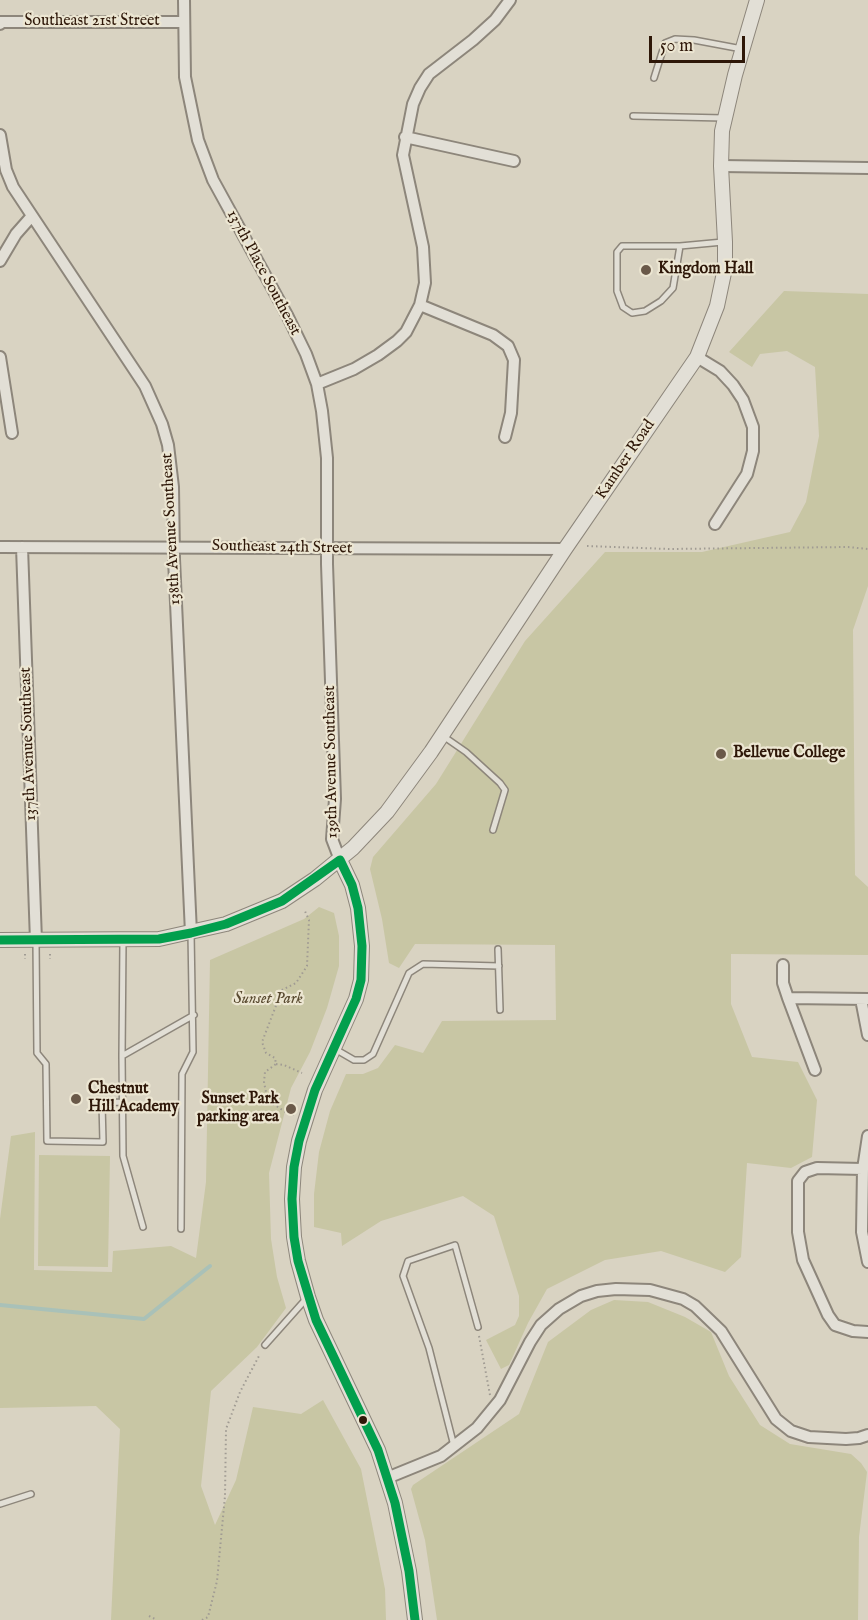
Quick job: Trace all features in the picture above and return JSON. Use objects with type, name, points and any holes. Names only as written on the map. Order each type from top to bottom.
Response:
[{"type":"street","name":"137th Place Southeast","points":[[184,0],[185,77],[198,140],[213,180],[287,315],[306,354],[317,384],[326,450],[327,549]]},
{"type":"street","points":[[317,384],[354,369],[397,341],[406,332],[420,305],[425,284],[423,247],[403,155],[413,104],[429,74],[495,20],[510,0]]},
{"type":"street","name":"Kamber Road","points":[[0,940],[159,939],[226,924],[282,900],[340,860],[387,812],[442,735],[565,549],[697,357],[717,306],[725,268],[721,166],[725,118],[757,0]]},
{"type":"street","name":"Southeast 21st Street","points":[[0,23],[184,22]]},
{"type":"street","name":"138th Avenue Southeast","points":[[0,135],[10,179],[31,217],[146,386],[162,424],[171,465],[191,933]]},
{"type":"street","points":[[405,137],[514,161]]},
{"type":"street","points":[[721,166],[868,168]]},
{"type":"street","points":[[0,261],[16,234],[31,217]]},
{"type":"street","points":[[420,305],[493,335],[508,346],[514,360],[511,414],[505,437]]},
{"type":"street","points":[[0,357],[12,433]]},
{"type":"street","points":[[697,357],[720,371],[733,385],[743,400],[753,427],[753,451],[747,474],[715,524]]},
{"type":"street","name":"Southeast 24th Street","points":[[0,547],[565,549]]},
{"type":"street","name":"137th Avenue Southeast","points":[[22,547],[36,941]]},
{"type":"street","name":"139th Avenue Southeast","points":[[327,549],[335,799],[332,839],[358,908],[362,946],[361,980],[356,999],[315,1090],[306,1118],[294,1167],[292,1199],[294,1237],[298,1261],[316,1320],[378,1450],[387,1478],[404,1541],[415,1620]]},
{"type":"street","points":[[783,965],[783,983],[815,1070]]},
{"type":"street","points":[[788,998],[865,999],[868,1035]]},
{"type":"street","points":[[868,1136],[863,1169],[862,1232],[868,1262]]},
{"type":"street","points":[[863,1169],[817,1168],[805,1172],[798,1181],[798,1232],[803,1260],[828,1316],[835,1325],[853,1331],[868,1332]]},
{"type":"street","points":[[387,1478],[441,1456],[454,1447],[492,1412],[541,1325],[581,1296],[597,1291],[634,1288],[665,1293],[683,1299],[711,1319],[731,1345],[776,1419],[791,1431],[809,1437],[846,1439],[868,1435]]},
{"type":"lane","points":[[654,78],[665,44],[675,39],[694,40],[742,49]]},
{"type":"lane","points":[[633,116],[725,118]]},
{"type":"lane","points":[[680,246],[673,288],[661,301],[645,311],[632,312],[623,307],[617,291],[617,252],[621,246],[680,246],[725,242]]},
{"type":"lane","points":[[442,735],[466,752],[506,790],[493,830]]},
{"type":"lane","points":[[181,1229],[182,1074],[193,1052],[191,933]]},
{"type":"lane","points":[[123,940],[121,981],[123,1156],[142,1227]]},
{"type":"lane","points":[[36,941],[37,1053],[46,1064],[47,1141],[103,1142],[102,1103],[122,1102]]},
{"type":"lane","points":[[498,949],[500,1010]]},
{"type":"lane","points":[[335,1048],[354,1060],[364,1060],[373,1054],[408,973],[423,964],[499,966]]},
{"type":"lane","points":[[122,1056],[194,1014]]},
{"type":"lane","points":[[454,1447],[429,1348],[403,1276],[408,1261],[455,1245],[478,1327]]},
{"type":"lane","points":[[265,1345],[308,1298]]},
{"type":"lane","points":[[0,1504],[31,1494]]},
{"type":"path","points":[[587,546],[669,549],[848,546],[868,549]]},
{"type":"path","points":[[276,1064],[275,1058],[266,1053],[262,1042],[282,990],[296,983],[306,966],[309,920],[304,909]]},
{"type":"path","points":[[50,954],[50,959]]},
{"type":"path","points":[[302,1073],[276,1064],[265,1072],[264,1082],[268,1103],[287,1113],[306,1118]]},
{"type":"path","points":[[478,1327],[491,1402]]},
{"type":"path","points":[[202,1620],[208,1617],[217,1581],[225,1496],[226,1429],[240,1392],[265,1345]]},
{"type":"path","points":[[149,1616],[157,1620]]},
{"type":"green space","points":[[784,291],[868,294],[868,586],[853,630],[855,875],[868,887],[868,955],[731,954],[731,1004],[752,1057],[798,1062],[817,1100],[812,1157],[791,1168],[747,1163],[741,1257],[725,1272],[661,1251],[605,1260],[547,1289],[509,1365],[501,1369],[486,1340],[515,1325],[519,1316],[519,1296],[494,1216],[463,1196],[381,1221],[342,1246],[341,1233],[314,1227],[314,1194],[319,1152],[330,1111],[346,1074],[363,1074],[378,1068],[395,1045],[423,1053],[442,1021],[556,1020],[555,945],[415,944],[399,968],[389,963],[382,919],[370,869],[373,857],[436,784],[525,641],[605,552],[702,552],[790,532],[806,502],[819,436],[815,367],[787,351],[760,354],[752,367],[729,352]]},
{"type":"green space","name":"Sunset Park","points":[[319,907],[334,913],[339,936],[339,966],[327,1008],[310,1052],[291,1088],[269,1173],[271,1239],[277,1277],[286,1308],[257,1347],[211,1391],[201,1486],[215,1525],[236,1480],[253,1407],[301,1414],[323,1400],[361,1469],[385,1589],[386,1620],[111,1620],[120,1429],[96,1406],[0,1408],[0,1219],[11,1136],[35,1132],[34,1270],[112,1272],[113,1251],[171,1246],[196,1258],[206,1182],[210,960],[304,919]]},
{"type":"green space","points":[[39,1155],[110,1156],[108,1267],[38,1266]]},
{"type":"green space","points":[[614,1300],[648,1302],[685,1317],[711,1332],[729,1376],[760,1425],[790,1444],[851,1454],[861,1463],[867,1472],[859,1537],[858,1620],[437,1620],[425,1540],[411,1489],[413,1485],[519,1414],[548,1342],[591,1310]]},
{"type":"waterway","points":[[0,1305],[144,1319],[210,1266]]},
{"type":"transit line","points":[[340,860],[352,885],[358,908],[362,946],[361,980],[356,999],[315,1090],[299,1141],[294,1167],[292,1199],[294,1237],[298,1261],[316,1320],[378,1450],[395,1503],[409,1571],[415,1620]]},
{"type":"transit line","points":[[0,940],[159,939],[191,933],[226,924],[282,901],[340,860]]},
{"type":"place","name":"Kingdom Hall","points":[[646,270]]},
{"type":"place","name":"Bellevue College","points":[[721,754]]},
{"type":"place","name":"Chestnut Hill Academy","points":[[76,1099]]},
{"type":"place","name":"Sunset Park parking area","points":[[291,1109]]}]
